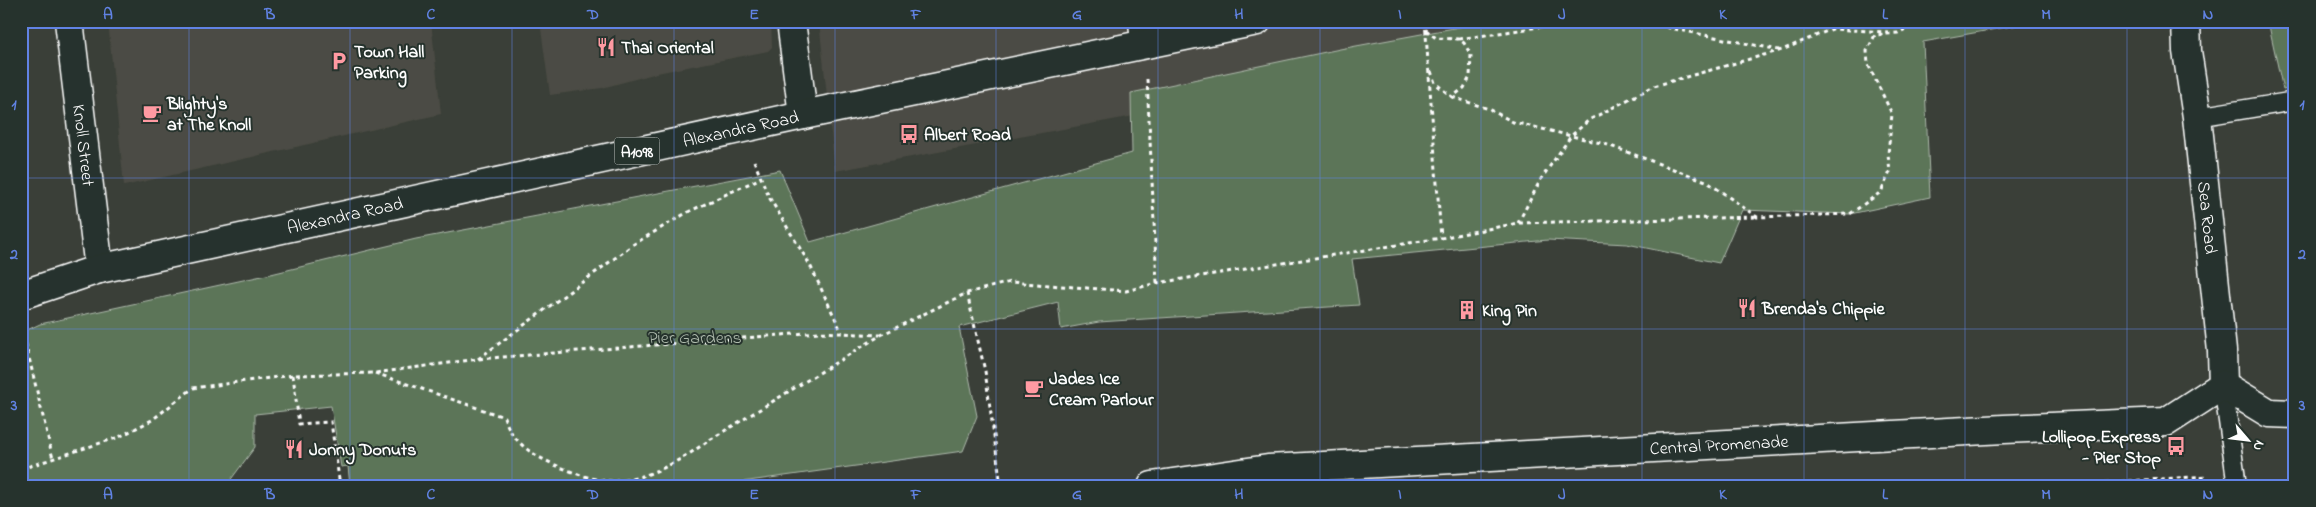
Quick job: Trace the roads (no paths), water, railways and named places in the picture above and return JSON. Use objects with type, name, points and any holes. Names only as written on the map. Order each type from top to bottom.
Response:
[{"type":"street","name":"Knoll Street","points":[[69,21],[99,269]]},
{"type":"street","points":[[791,21],[803,115]]},
{"type":"street","name":"Alexandra Road","points":[[21,295],[99,269],[803,115],[1144,33],[1257,21]]},
{"type":"street","name":"Sea Road","points":[[2179,21],[2187,51],[2197,117],[2222,351],[2223,384]]},
{"type":"street","name":"Sea Road","points":[[2186,21],[2187,51]]},
{"type":"street","points":[[2223,384],[2282,413]]},
{"type":"street","name":"Central Promenade","points":[[1152,486],[1268,470],[2004,429],[2166,422],[2223,384]]},
{"type":"lane","points":[[2197,117],[2295,101]]},
{"type":"lane","points":[[2223,384],[2237,486]]},
{"type":"place","name":"Thai Oriental","points":[[606,47]]},
{"type":"place","name":"Town Hall Parking","points":[[339,61]]},
{"type":"place","name":"Blighty's at The Knoll","points":[[152,113]]},
{"type":"place","name":"Albert Road","points":[[909,134]]},
{"type":"place","name":"Brenda's Chippie","points":[[1747,308]]},
{"type":"place","name":"King Pin","points":[[1467,310]]},
{"type":"place","name":"Jades Ice Cream Parlour","points":[[1034,388]]},
{"type":"place","name":"Lollipop Express - Pier Stop","points":[[2176,446]]},
{"type":"place","name":"Jonny Donuts","points":[[294,449]]},
{"type":"park label","name":"Pier Gardens","points":[[695,337]]}]
